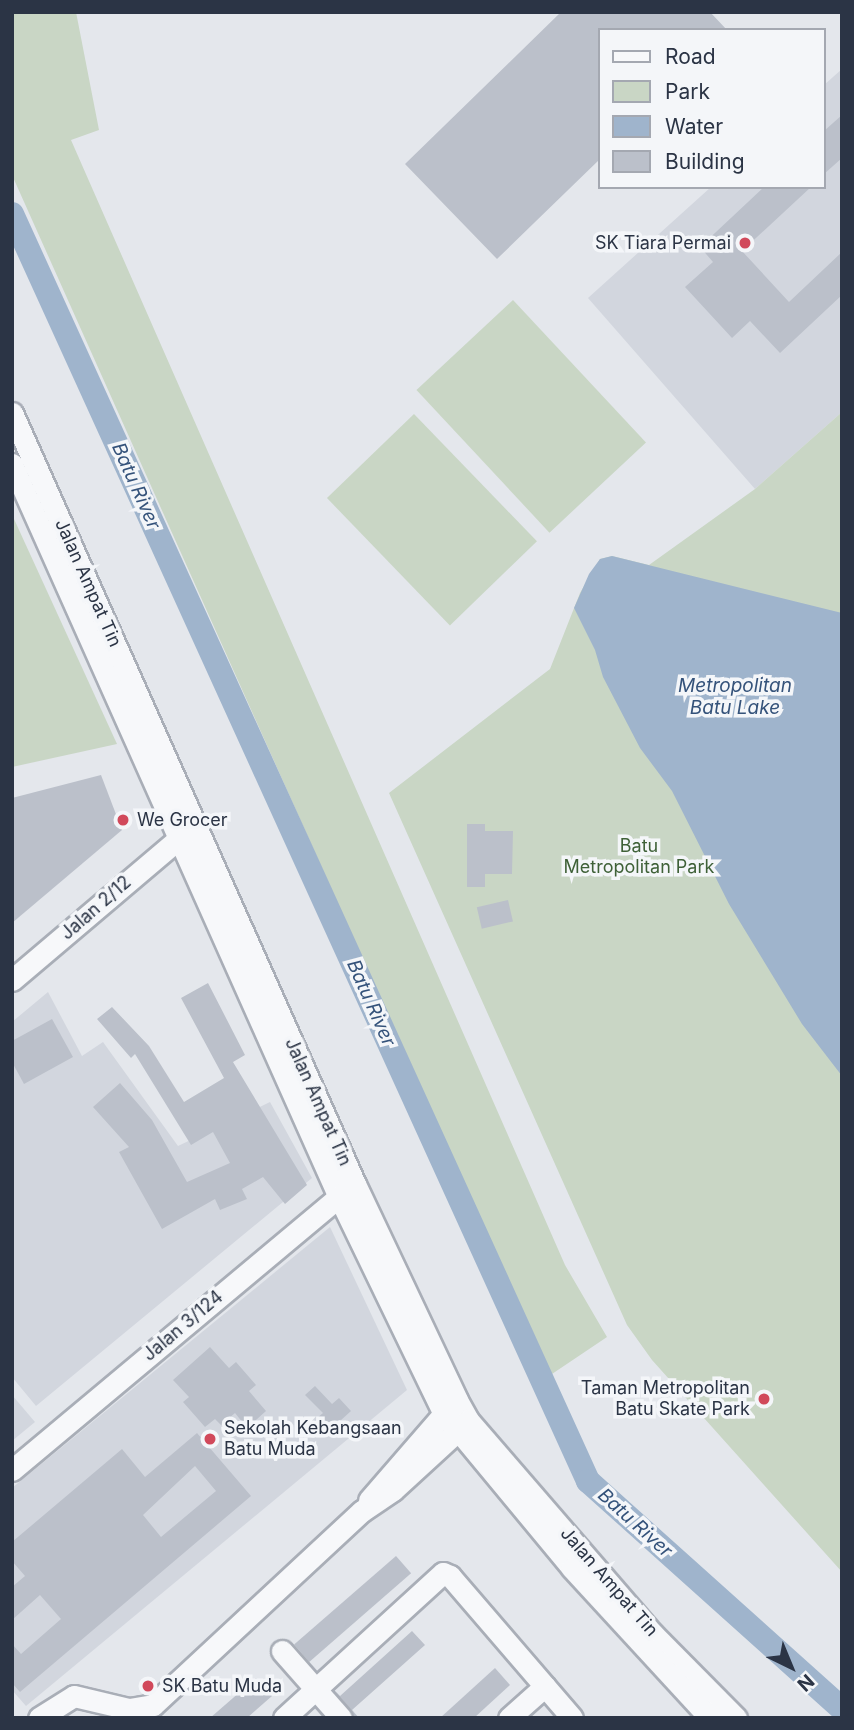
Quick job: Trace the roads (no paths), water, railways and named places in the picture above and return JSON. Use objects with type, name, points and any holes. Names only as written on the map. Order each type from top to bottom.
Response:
[{"type":"street","points":[[12,415],[29,471],[18,490]]},
{"type":"street","name":"Jalan Ampat Tin","points":[[12,415],[188,831],[347,1190],[450,1406],[462,1427],[632,1637],[710,1718]]},
{"type":"street","name":"Jalan Ampat Tin","points":[[12,464],[18,490],[188,831]]},
{"type":"street","name":"Jalan 2/12","points":[[12,980],[188,831]]},
{"type":"street","name":"Jalan 3/124","points":[[12,1469],[347,1190]]},
{"type":"street","points":[[39,1718],[74,1696],[129,1709],[153,1704],[362,1510],[450,1406]]},
{"type":"street","points":[[362,1510],[393,1490],[462,1427]]},
{"type":"street","name":"Jalan Ampat Tin","points":[[462,1427],[653,1634],[736,1718]]},
{"type":"street","points":[[284,1718],[443,1573],[450,1576],[572,1718]]},
{"type":"street","points":[[282,1650],[341,1718]]},
{"type":"street","points":[[509,1718],[545,1686]]},
{"type":"water","name":"Metropolitan Batu Lake","points":[[612,556],[842,613],[842,1076],[802,1024],[729,904],[672,791],[640,748],[603,677],[595,650],[574,608],[589,574],[600,559]]},
{"type":"waterway","name":"Batu River","points":[[12,214],[588,1481],[842,1709]]},
{"type":"place","name":"SK Tiara Permai","points":[[745,243]]},
{"type":"place","name":"We Grocer","points":[[123,820]]},
{"type":"place","name":"Taman Metropolitan Batu Skate Park","points":[[764,1399]]},
{"type":"place","name":"Sekolah Kebangsaan Batu Muda","points":[[210,1439]]},
{"type":"place","name":"SK Batu Muda","points":[[148,1686]]},
{"type":"park label","name":"Batu Metropolitan Park","points":[[639,857]]}]
